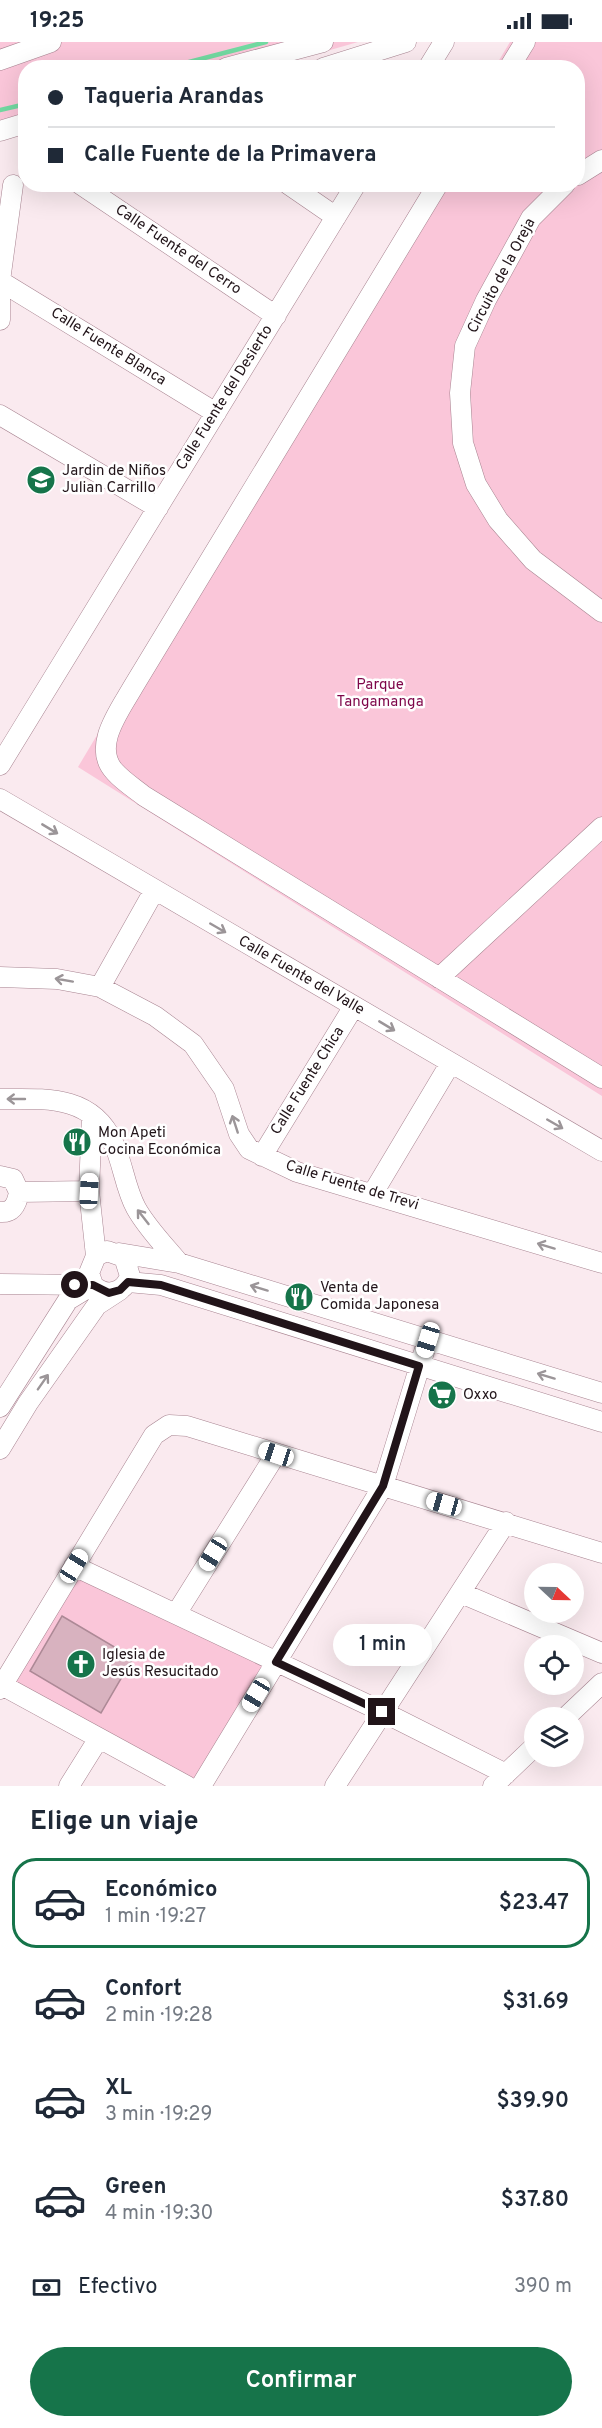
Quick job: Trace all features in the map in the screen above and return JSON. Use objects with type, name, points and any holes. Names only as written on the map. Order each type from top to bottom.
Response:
[{"type":"street","points":[[0,60],[51,42]]},
{"type":"street","points":[[256,60],[323,42]]},
{"type":"street","points":[[349,60],[406,42]]},
{"type":"street","points":[[433,60],[444,42]]},
{"type":"street","points":[[514,60],[525,42]]},
{"type":"street","points":[[0,131],[18,125]]},
{"type":"street","points":[[585,171],[602,160]]},
{"type":"street","points":[[0,320],[0,281],[13,186]]},
{"type":"street","name":"Calle Fuente del Cerro","points":[[92,192],[276,316]]},
{"type":"street","points":[[300,192],[336,217]]},
{"type":"street","name":"Calle Fuente del Desierto","points":[[0,765],[351,192]]},
{"type":"street","points":[[433,192],[133,687],[109,730],[105,753],[113,771],[144,796],[602,1078]]},
{"type":"street","name":"Circuito de la Oreja","points":[[557,192],[531,218],[486,300],[465,346],[460,393],[463,442],[476,484],[498,520],[533,560],[602,612]]},
{"type":"street","name":"Calle Fuente Blanca","points":[[0,281],[216,413]]},
{"type":"street","points":[[0,415],[158,508]]},
{"type":"street","name":"Calle Fuente del Valle","points":[[0,799],[602,1151]]},
{"type":"street","points":[[439,978],[602,827]]},
{"type":"street","points":[[100,987],[154,891]]},
{"type":"street","name":"Calle Fuente de Trevi","points":[[0,976],[57,979],[100,987],[155,1016],[193,1044],[224,1089],[239,1134],[249,1149],[262,1156],[297,1172],[602,1263]]},
{"type":"street","name":"Calle Fuente Chica","points":[[262,1156],[354,1006]]},
{"type":"street","points":[[373,1193],[450,1064]]},
{"type":"street","points":[[0,1099],[51,1099],[74,1104],[92,1114],[112,1140],[136,1208],[179,1263]]},
{"type":"street","points":[[92,1114],[89,1191],[96,1256],[89,1273],[93,1285]]},
{"type":"street","points":[[0,1176],[13,1179],[19,1192],[13,1209],[7,1213],[0,1212]]},
{"type":"street","points":[[19,1192],[89,1191]]},
{"type":"street","points":[[96,1256],[107,1251],[179,1263],[602,1393]]},
{"type":"street","points":[[0,1449],[28,1403],[97,1305],[124,1286],[130,1269],[124,1257],[119,1253]]},
{"type":"street","points":[[0,1284],[93,1285],[103,1292],[124,1286],[161,1285],[419,1366],[601,1419]]},
{"type":"street","points":[[40,1285],[60,1289],[65,1296],[64,1307]]},
{"type":"street","points":[[0,1406],[64,1307],[74,1294],[93,1285]]},
{"type":"street","points":[[201,1786],[383,1486],[428,1340]]},
{"type":"street","points":[[0,1406],[28,1403]]},
{"type":"street","points":[[187,1786],[1,1686],[154,1435],[169,1425],[187,1426],[602,1553]]},
{"type":"street","points":[[176,1614],[276,1454]]},
{"type":"street","points":[[335,1786],[506,1522]]},
{"type":"street","points":[[74,1566],[382,1712],[500,1780],[524,1757]]},
{"type":"street","points":[[461,1593],[602,1653]]},
{"type":"street","points":[[577,1707],[602,1683]]},
{"type":"street","points":[[69,1786],[99,1738]]},
{"type":"green space","points":[[0,42],[358,42],[295,60],[18,60],[18,131],[0,137]]},
{"type":"green space","name":"Parque Tangamanga","points":[[510,42],[602,42],[602,1096],[78,767],[421,192],[585,192],[585,60],[499,60]]},
{"type":"green space","points":[[74,1566],[276,1662],[201,1786],[2,1685]]},
{"type":"building","name":"Iglesia de Jesús Resucitado","points":[[62,1616],[133,1658],[101,1713],[30,1671]]},
{"type":"waterway","points":[[197,60],[266,42]]},
{"type":"waterway","points":[[0,110],[18,106]]},
{"type":"place","name":"Jardin de Niños Julian Carrillo","points":[[41,480]]},
{"type":"place","name":"Mon Apeti Cocina Económica","points":[[77,1142]]},
{"type":"place","name":"Venta de Comida Japonesa","points":[[299,1297]]},
{"type":"place","name":"Oxxo","points":[[442,1395]]},
{"type":"place","name":"Iglesia de Jesús Resucitado","points":[[81,1664]]},
{"type":"route","points":[[75,1285],[93,1285],[109,1293],[120,1290],[128,1282],[161,1285],[419,1366],[383,1486],[276,1662],[382,1712]]}]
